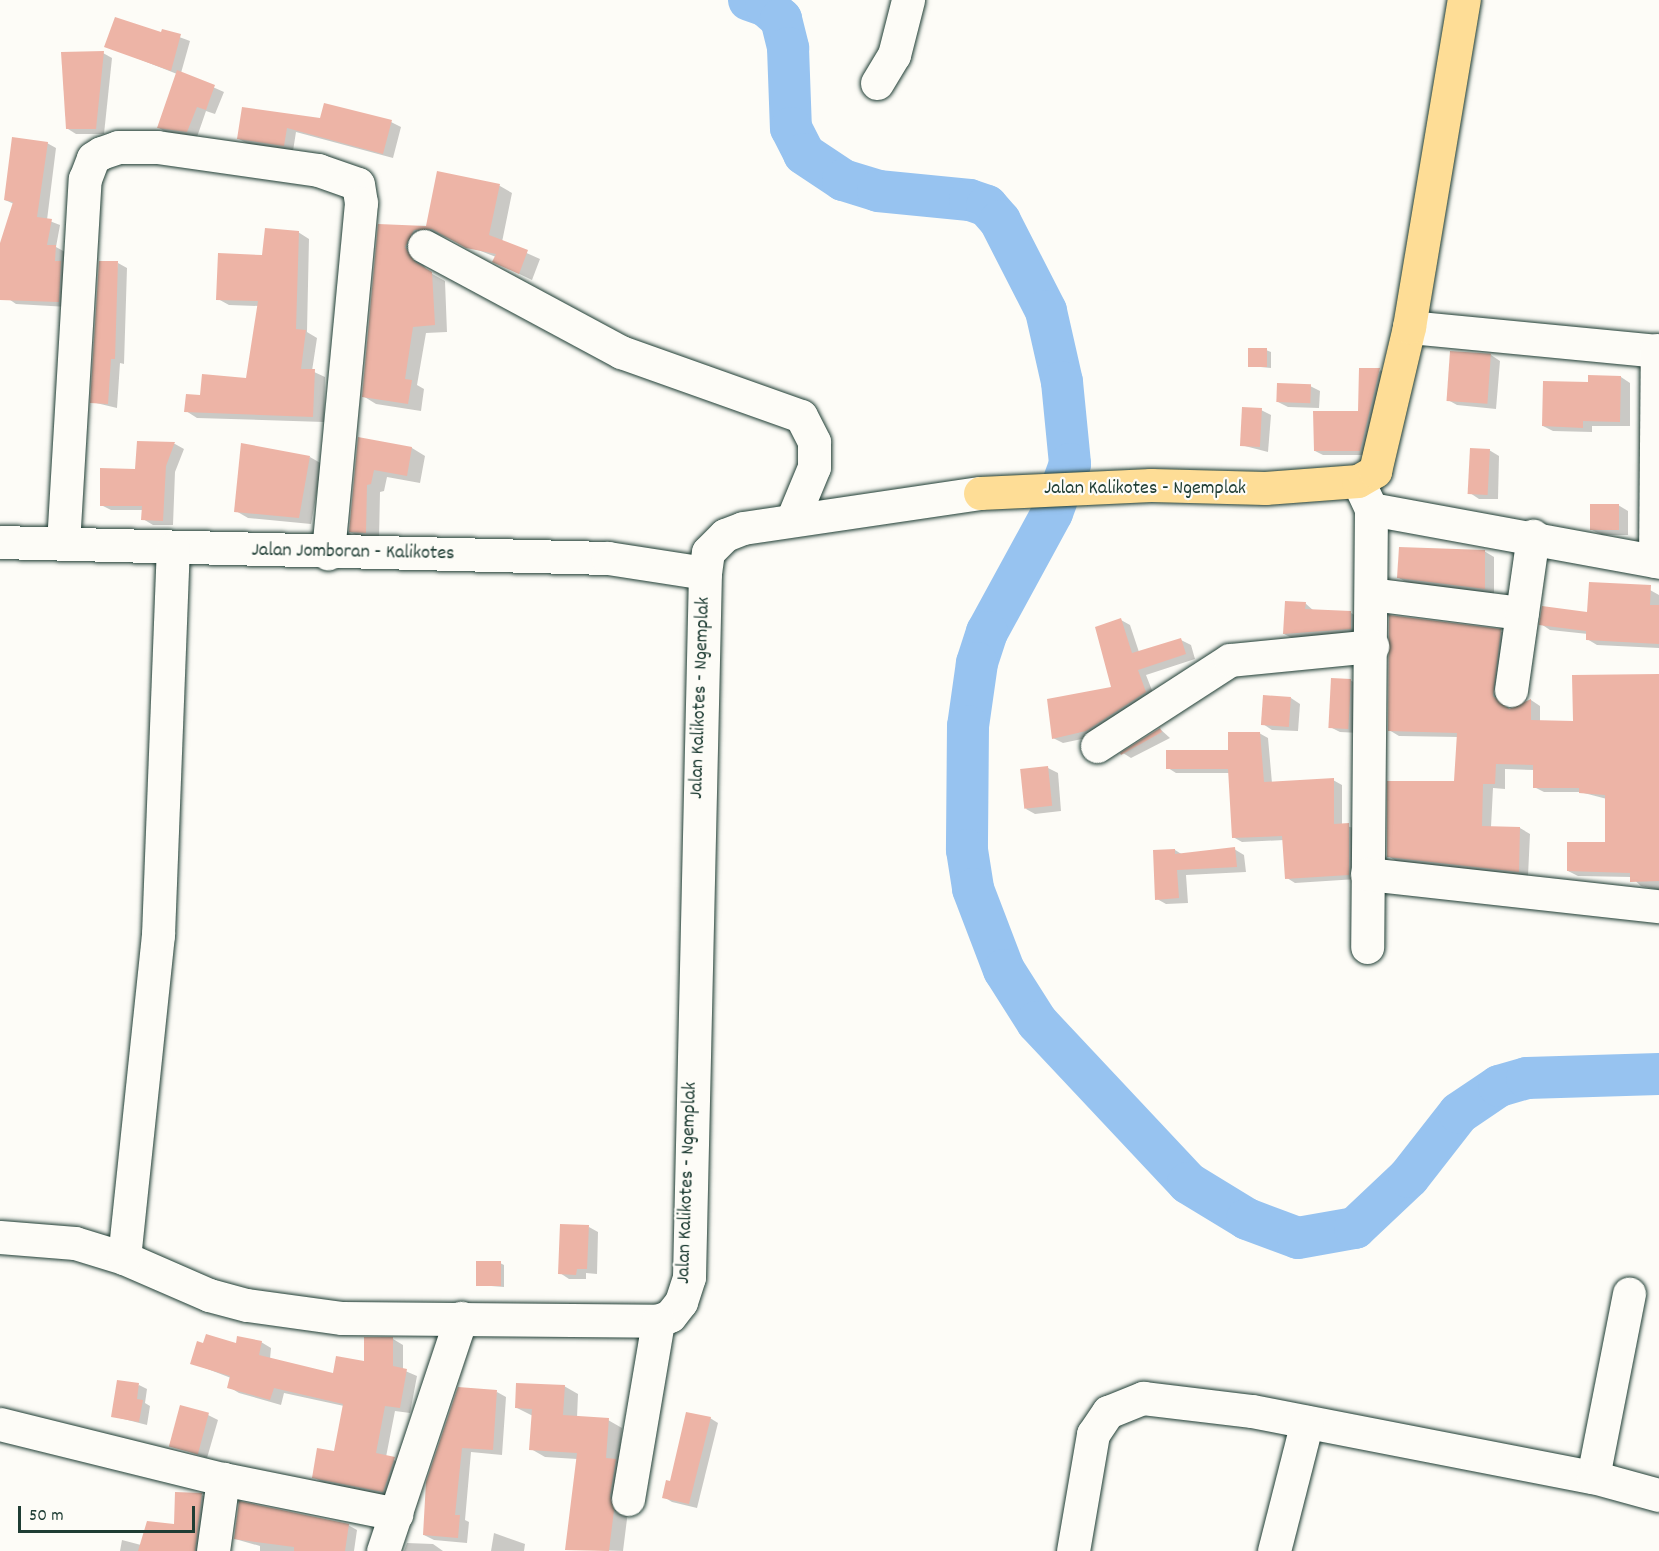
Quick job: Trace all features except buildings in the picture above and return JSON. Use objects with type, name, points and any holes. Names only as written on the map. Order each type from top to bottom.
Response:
[{"type":"main road","points":[[1364,495],[1380,459],[1409,327],[1464,0]]},
{"type":"main road","name":"Jalan Kalikotes - Ngemplak","points":[[980,493],[1066,487],[1265,488],[1364,495]]},
{"type":"street","points":[[877,83],[894,55],[908,0]]},
{"type":"street","points":[[63,544],[85,179],[93,158],[101,153],[118,147],[158,147],[318,170],[358,184],[361,203],[328,552]]},
{"type":"street","points":[[424,246],[621,352],[801,416],[814,442],[814,467],[792,520]]},
{"type":"street","points":[[1367,947],[1372,646],[1364,495],[1533,536],[1657,561],[1658,350],[1409,327]]},
{"type":"street","name":"Jalan Kalikotes - Ngemplak","points":[[658,1322],[676,1310],[688,1277],[705,573],[708,552],[725,535],[792,520],[980,493]]},
{"type":"street","points":[[1511,690],[1533,536]]},
{"type":"street","name":"Jalan Jomboran - Kalikotes","points":[[0,542],[608,558],[705,573]]},
{"type":"street","points":[[124,1258],[158,935],[173,548]]},
{"type":"street","points":[[1371,594],[1522,613]]},
{"type":"street","points":[[1097,746],[1230,660],[1372,646]]},
{"type":"street","points":[[1367,874],[1659,906]]},
{"type":"street","points":[[0,1237],[75,1243],[124,1258],[209,1295],[247,1305],[342,1318],[658,1322],[628,1499]]},
{"type":"street","points":[[1593,1477],[1629,1293]]},
{"type":"street","points":[[383,1551],[461,1318]]},
{"type":"street","points":[[1073,1551],[1093,1434],[1108,1412],[1121,1404],[1143,1398],[1198,1403],[1307,1422],[1593,1477],[1659,1495]]},
{"type":"street","points":[[1274,1551],[1307,1422]]},
{"type":"street","points":[[0,1424],[223,1479],[396,1514]]},
{"type":"street","points":[[213,1551],[223,1479]]},
{"type":"waterway","points":[[749,0],[766,6],[781,19],[788,48],[791,128],[804,154],[843,180],[878,191],[970,200],[987,206],[1000,221],[1046,311],[1062,382],[1070,464],[1052,513],[987,632],[977,663],[968,726],[967,850],[973,889],[1004,970],[1037,1022],[1188,1183],[1247,1219],[1298,1238],[1355,1228],[1409,1177],[1459,1113],[1499,1086],[1527,1078],[1659,1074]]}]
